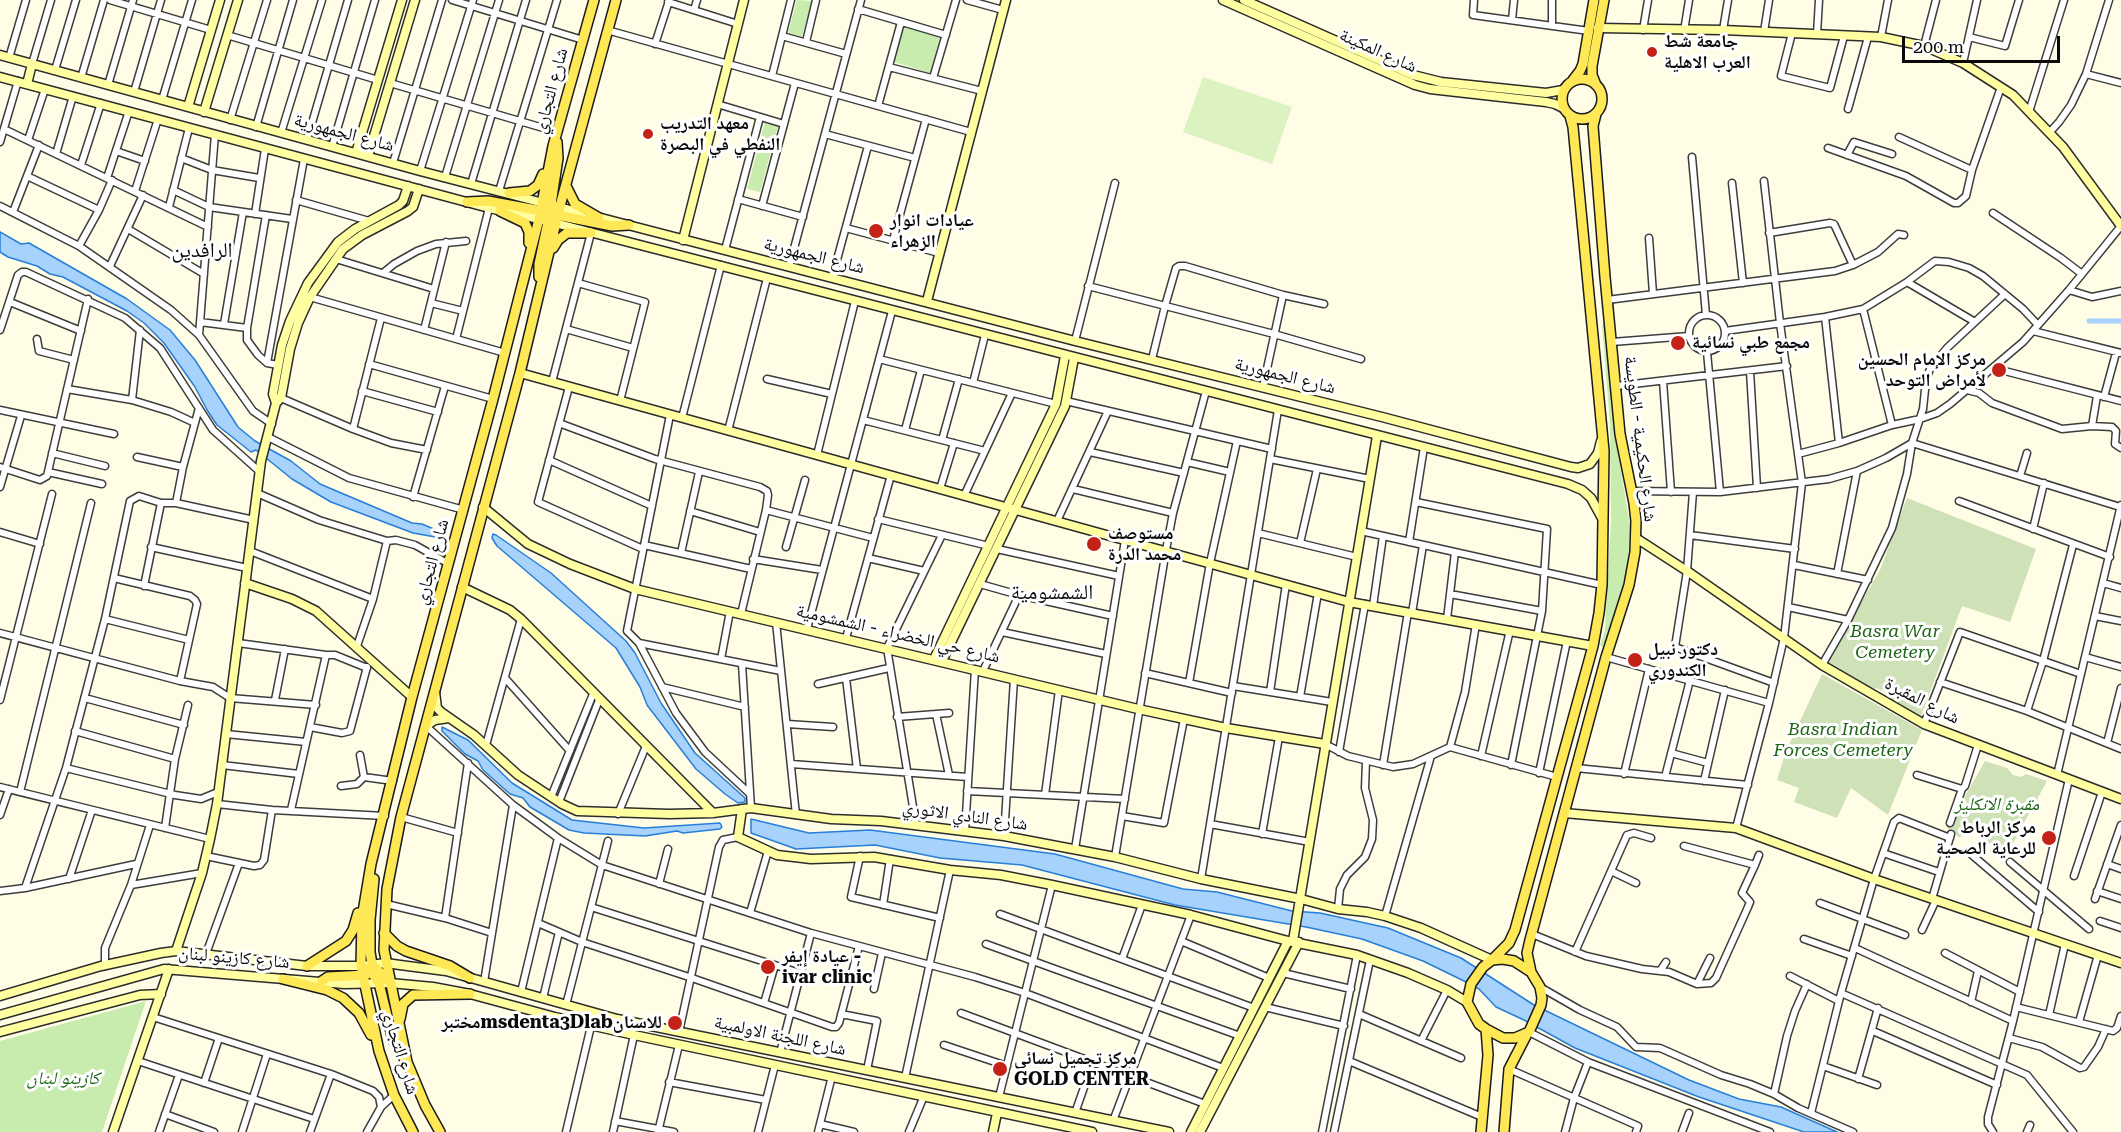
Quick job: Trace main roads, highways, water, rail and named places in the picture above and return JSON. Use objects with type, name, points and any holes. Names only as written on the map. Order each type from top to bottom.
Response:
[{"type":"main road","name":"شارع التجاري","points":[[440,1132],[425,1105],[407,1062],[386,963],[384,933],[386,904],[401,817],[541,289],[546,267],[552,153],[594,0]]},
{"type":"main road","name":"شارع التجاري","points":[[370,974],[361,966],[361,929],[368,882],[412,697],[464,510],[530,255],[549,213],[566,185],[616,0]]},
{"type":"main road","points":[[1594,0],[1594,30],[1592,75],[1602,96],[1602,103],[1596,114],[1583,120],[1567,112],[1561,96],[1563,90],[1580,72],[1594,30],[1604,0]]},
{"type":"main road","points":[[1572,81],[1585,79],[1596,85]]},
{"type":"main road","name":"شارع الحكيمية - الطويسة","points":[[1492,960],[1509,943],[1515,930],[1593,646],[1602,585],[1605,468],[1573,127],[1567,112]]},
{"type":"main road","name":"شارع الحكيمية - الطويسة","points":[[1531,972],[1527,953],[1606,657],[1629,585],[1636,538],[1635,512],[1624,459],[1607,300],[1593,126],[1596,114]]},
{"type":"main road","points":[[541,289],[540,264],[558,158],[557,134]]},
{"type":"main road","points":[[504,192],[527,192],[538,185],[552,153]]},
{"type":"main road","points":[[566,185],[575,204],[599,218]]},
{"type":"main road","points":[[467,202],[488,201],[612,226],[629,225]]},
{"type":"main road","points":[[500,211],[521,220],[526,225],[530,255]]},
{"type":"main road","points":[[546,267],[554,245],[562,235],[570,232],[591,233]]},
{"type":"main road","points":[[1588,278],[1594,272],[1601,272],[1605,277]]},
{"type":"main road","points":[[1579,696],[1586,700],[1595,700]]},
{"type":"main road","points":[[1575,713],[1583,712],[1590,718]]},
{"type":"main road","name":"شارع التجاري","points":[[371,864],[374,878],[370,920],[370,974],[379,1051],[394,1095],[413,1132]]},
{"type":"main road","points":[[307,966],[332,952],[349,937],[368,882]]},
{"type":"main road","points":[[384,933],[397,946],[406,951],[450,966],[470,978]]},
{"type":"main road","points":[[1504,1132],[1509,1069],[1529,1031],[1541,1005],[1540,987],[1531,972],[1514,961],[1492,960],[1483,967],[1468,991],[1467,1002],[1479,1024],[1497,1036],[1509,1038],[1529,1031]]},
{"type":"main road","points":[[370,974],[386,963]]},
{"type":"main road","points":[[370,974],[379,984],[393,1040],[407,1062]]},
{"type":"main road","points":[[322,981],[328,977],[370,974],[390,983]]},
{"type":"main road","points":[[283,979],[329,991],[347,1000],[363,1019],[379,1051]]},
{"type":"main road","points":[[399,1024],[403,1004],[413,995],[470,993]]},
{"type":"main road","points":[[1482,1132],[1488,1055],[1486,1029]]},
{"type":"water","points":[[0,232],[21,244],[29,243],[127,299],[170,330],[195,360],[238,427],[255,441],[291,461],[320,484],[412,523],[422,524],[443,533],[441,538],[413,533],[331,502],[292,479],[256,450],[251,452],[217,425],[195,387],[164,343],[144,323],[127,311],[63,277],[50,274],[37,266],[8,257],[0,252]]},
{"type":"water","points":[[493,534],[551,573],[626,641],[635,653],[661,703],[695,753],[745,798],[745,802],[738,803],[696,769],[647,705],[640,687],[616,648],[497,546],[492,538]]},
{"type":"water","points":[[442,727],[468,740],[512,783],[572,820],[644,828],[720,823],[722,827],[645,836],[584,833],[569,830],[530,807],[523,798],[510,794],[483,770],[478,761],[465,754],[442,731]]},
{"type":"water","points":[[751,819],[809,833],[870,830],[1055,854],[1183,889],[1217,892],[1292,911],[1320,913],[1388,928],[1461,958],[1534,1005],[1689,1080],[1739,1099],[1781,1107],[1837,1132],[1804,1132],[1699,1097],[1575,1048],[1496,1007],[1479,989],[1464,981],[1423,961],[1362,939],[1175,905],[1022,865],[940,858],[875,845],[796,849],[751,833]]},
{"type":"waterway","points":[[2089,321],[2121,321]]},
{"type":"place","name":"جامعة شط العرب الاهلية","points":[[1652,52]]},
{"type":"place","name":"معهد التدريب النفطي في البصرة","points":[[648,134]]},
{"type":"place","name":"عيادات انوار الزهراء","points":[[876,231]]},
{"type":"place","name":"مجمع طبي نسائية","points":[[1678,343]]},
{"type":"place","name":"مركز الإمام الحسين لأمراض التوحد","points":[[1999,370]]},
{"type":"place","name":"مستوصف محمد الدرة","points":[[1094,544]]},
{"type":"place","name":"دكتور نبيل الكندوري","points":[[1635,660]]},
{"type":"place","name":"مركز الرباط للرعاية الصحية","points":[[2049,838]]},
{"type":"place","name":"عيادة إيفر - ivar clinic","points":[[768,967]]},
{"type":"place","name":"مختبرmsdenta3Dlabللاسنان","points":[[675,1023]]},
{"type":"place","name":"مركز تجميل نسائي GOLD CENTER","points":[[1000,1069]]},
{"type":"district","name":"الرافدين","points":[[202,251]]},
{"type":"district","name":"الشمشومية","points":[[1052,593]]},
{"type":"park label","name":"Basra War Cemetery","points":[[1895,642]]},
{"type":"park label","name":"Basra Indian Forces Cemetery","points":[[1843,740]]},
{"type":"park label","name":"مقبرة الانكليز","points":[[1997,805]]},
{"type":"park label","name":"كازينو لبنان","points":[[63,1079]]}]
